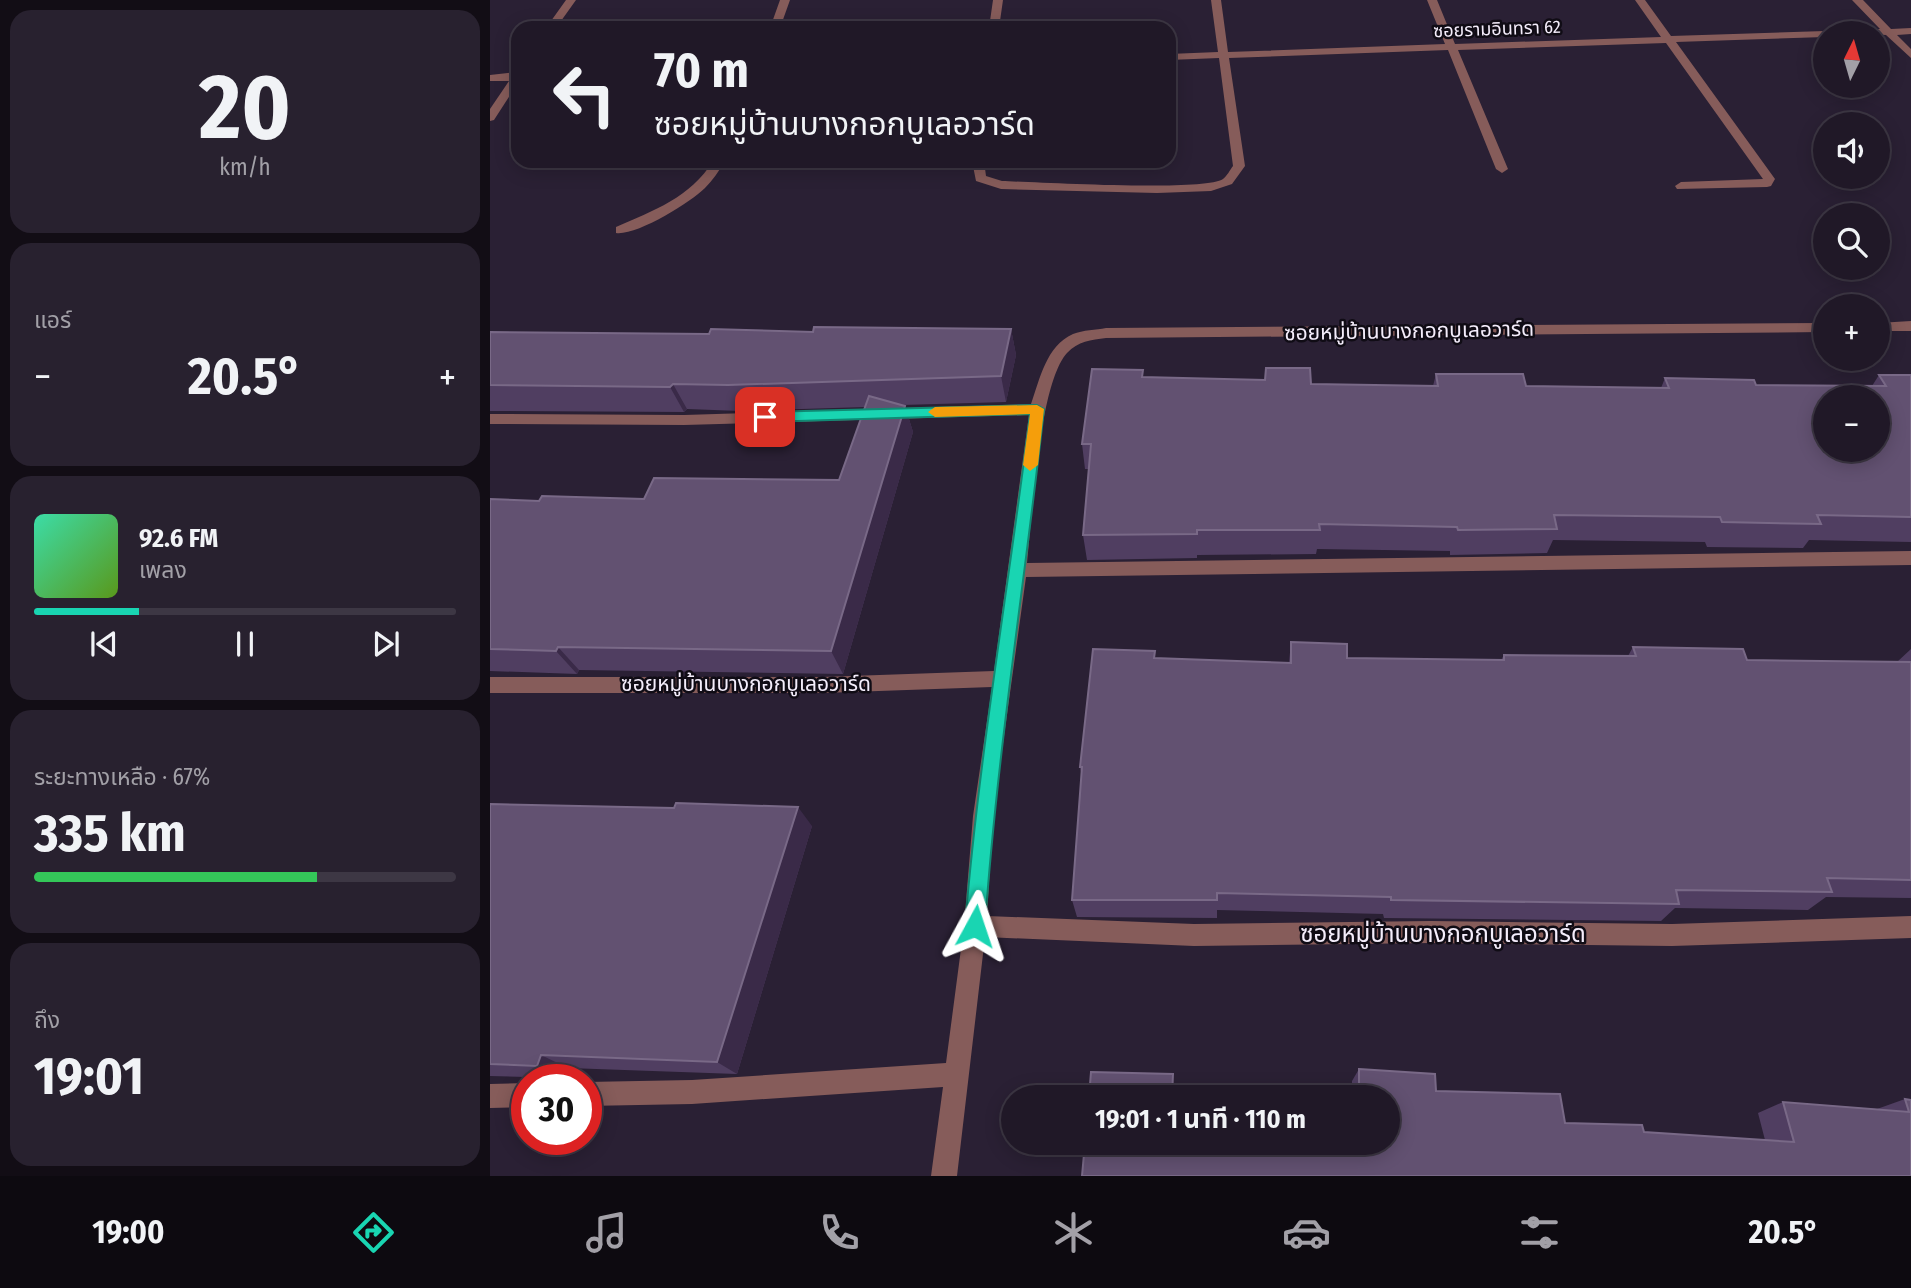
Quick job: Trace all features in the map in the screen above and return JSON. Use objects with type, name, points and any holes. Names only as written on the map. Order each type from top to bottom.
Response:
[{"type":"street","points":[[556,21],[571,0]]},
{"type":"street","points":[[778,21],[785,0]]},
{"type":"street","points":[[995,21],[998,0]]},
{"type":"street","points":[[979,168],[980,178],[1001,185],[1157,189],[1212,187],[1228,181],[1239,166],[1216,0]]},
{"type":"street","points":[[1432,0],[1502,169]]},
{"type":"street","points":[[1640,0],[1769,179],[1767,183],[1681,186]]},
{"type":"street","points":[[1857,0],[1877,21]]},
{"type":"street","points":[[1890,32],[1911,31]]},
{"type":"street","points":[[1890,34],[1911,55]]},
{"type":"street","name":"ซอยรามอินทรา 62","points":[[1176,57],[1813,35]]},
{"type":"street","points":[[490,78],[511,76]]},
{"type":"street","points":[[490,118],[511,85]]},
{"type":"street","points":[[621,230],[679,203],[699,188],[714,168]]},
{"type":"street","points":[[1890,327],[1911,326]]},
{"type":"street","name":"ซอยหมู่บ้านบางกอกบูเลอวาร์ด","points":[[944,1176],[975,926],[983,816],[1018,570],[1037,409],[1054,360],[1063,348],[1077,338],[1106,333],[1813,327]]},
{"type":"street","points":[[490,419],[684,420],[1037,409]]},
{"type":"street","points":[[1018,570],[1911,558]]},
{"type":"street","name":"ซอยหมู่บ้านบางกอกบูเลอวาร์ด","points":[[490,685],[822,685],[1003,679]]},
{"type":"street","name":"ซอยหมู่บ้านบางกอกบูเลอวาร์ด","points":[[975,926],[1194,935],[1431,932],[1672,934],[1911,927]]},
{"type":"street","points":[[602,1094],[692,1092],[955,1074]]},
{"type":"street","points":[[490,1096],[511,1095]]},
{"type":"building","points":[[814,327],[1011,329],[1001,376],[728,385],[673,384],[670,387],[490,385],[490,332],[709,334],[711,329],[813,332]]},
{"type":"building","points":[[1266,368],[1310,368],[1311,384],[1438,386],[1436,374],[1523,374],[1526,386],[1669,388],[1665,378],[1754,380],[1756,385],[1813,385],[1813,462],[1890,462],[1890,385],[1885,385],[1879,375],[1911,375],[1911,517],[1817,515],[1821,524],[1722,522],[1720,517],[1554,515],[1557,529],[1458,530],[1457,527],[1319,524],[1320,530],[1197,530],[1197,534],[1083,535],[1091,444],[1082,444],[1092,369],[1143,370],[1142,377],[1265,380]]},
{"type":"building","points":[[869,396],[905,406],[831,651],[558,647],[556,651],[490,649],[490,499],[539,501],[542,496],[644,499],[654,478],[839,480]]},
{"type":"building","points":[[1291,642],[1347,644],[1347,658],[1504,660],[1504,655],[1636,656],[1633,647],[1743,649],[1747,660],[1911,662],[1911,880],[1827,878],[1832,892],[1676,890],[1679,904],[1391,900],[1391,897],[1217,893],[1217,900],[1072,900],[1080,767],[1093,649],[1155,651],[1154,658],[1291,663]]},
{"type":"building","points":[[676,803],[798,807],[717,1062],[541,1055],[538,1064],[490,1064],[490,804],[674,808]]},
{"type":"building","points":[[1359,1069],[1435,1074],[1436,1091],[1560,1094],[1565,1123],[1642,1125],[1644,1132],[1794,1142],[1783,1102],[1909,1112],[1905,1099],[1911,1100],[1911,1176],[1082,1176],[1084,1155],[1400,1155],[1400,1085],[1359,1085]]},
{"type":"building","points":[[1091,1072],[1173,1074],[1173,1085],[1090,1085]]},
{"type":"slow traffic","points":[[935,412],[1037,409],[1030,465]]},
{"type":"route","points":[[765,417],[1037,409],[1018,570],[983,816],[975,926]]}]
